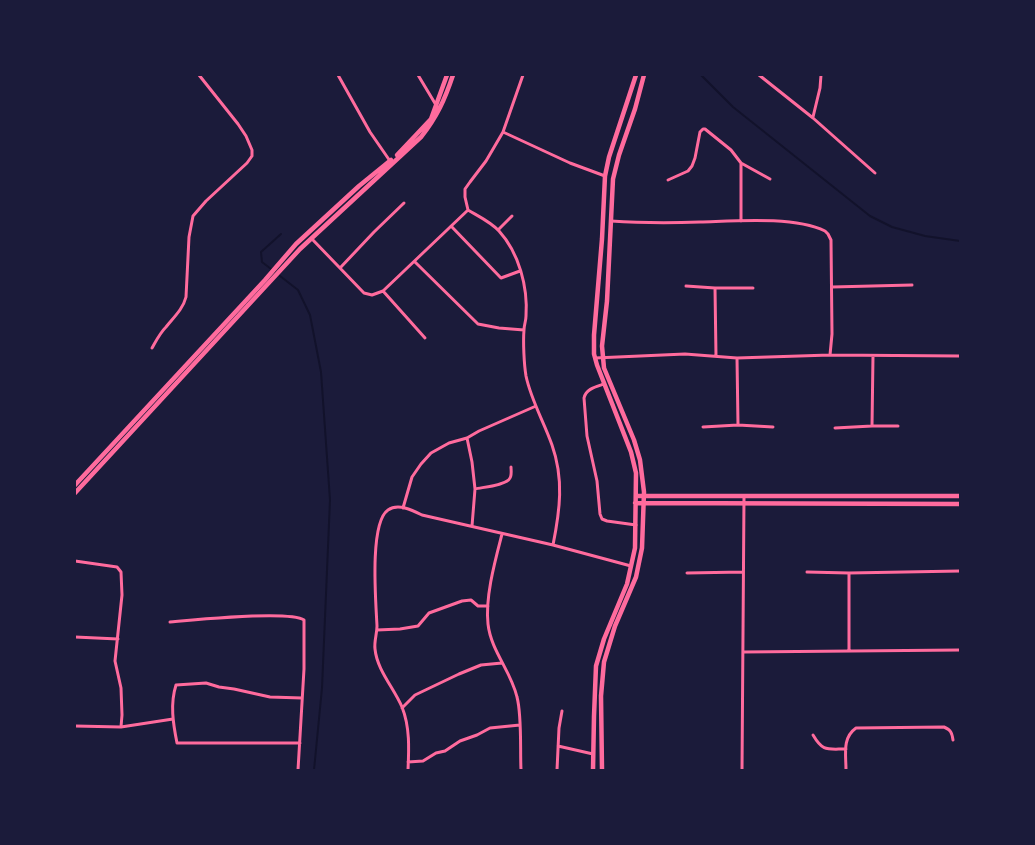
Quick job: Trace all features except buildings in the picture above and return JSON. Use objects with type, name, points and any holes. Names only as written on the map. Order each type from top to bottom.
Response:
[{"type":"main road","points":[[75,492],[267,282],[286,254],[359,186],[409,144],[430,119],[447,75]]},
{"type":"main road","points":[[75,485],[267,282],[421,136],[441,109],[453,75]]},
{"type":"main road","points":[[594,770],[596,666],[604,639],[627,584],[635,548],[636,473],[595,358],[594,335],[605,176],[636,75]]},
{"type":"main road","points":[[602,770],[601,710],[604,662],[615,626],[639,568],[642,548],[644,496],[642,468],[637,449],[604,368],[602,357],[613,179],[644,75]]},
{"type":"main road","points":[[635,500],[644,496],[682,495],[960,496]]},
{"type":"main road","points":[[635,500],[643,503],[960,504]]},
{"type":"main road","points":[[594,710],[601,710]]},
{"type":"street","points":[[152,348],[165,327],[177,314],[186,297],[189,237],[193,216],[252,156],[252,150],[238,124],[199,75]]},
{"type":"street","points":[[338,75],[370,132],[390,161]]},
{"type":"street","points":[[418,75],[436,105]]},
{"type":"street","points":[[468,210],[465,189],[486,161],[503,132],[524,75]]},
{"type":"street","points":[[759,75],[813,118],[875,173]]},
{"type":"street","points":[[813,118],[821,75]]},
{"type":"street","points":[[668,180],[688,171],[694,162],[700,132],[703,129],[716,136],[741,163],[770,179]]},
{"type":"street","points":[[503,132],[570,163],[605,176]]},
{"type":"street","points":[[741,163],[741,221]]},
{"type":"street","points":[[340,268],[405,203]]},
{"type":"street","points":[[307,233],[364,293],[372,295],[383,291],[468,210]]},
{"type":"street","points":[[468,210],[498,230],[512,252],[520,271],[526,299],[524,330],[526,376],[553,446],[560,484],[560,506],[553,544]]},
{"type":"street","points":[[498,230],[512,216]]},
{"type":"street","points":[[611,221],[799,223],[825,231],[831,240],[832,334],[830,355]]},
{"type":"street","points":[[451,226],[501,278],[520,271]]},
{"type":"street","points":[[415,262],[477,324],[524,330]]},
{"type":"street","points":[[832,287],[912,285]]},
{"type":"street","points":[[686,286],[753,288]]},
{"type":"street","points":[[715,288],[716,356]]},
{"type":"street","points":[[383,291],[425,338]]},
{"type":"street","points":[[595,358],[685,354],[736,358],[830,355],[960,356]]},
{"type":"street","points":[[872,426],[873,356]]},
{"type":"street","points":[[736,358],[738,425]]},
{"type":"street","points":[[604,384],[589,389],[584,398],[587,436],[597,481],[600,514],[602,519],[607,521],[636,525]]},
{"type":"street","points":[[403,508],[412,477],[431,453],[536,406]]},
{"type":"street","points":[[704,427],[738,425],[773,427]]},
{"type":"street","points":[[835,428],[898,426]]},
{"type":"street","points":[[467,438],[475,489],[472,526]]},
{"type":"street","points":[[475,489],[510,480],[511,467]]},
{"type":"street","points":[[742,770],[744,497]]},
{"type":"street","points":[[408,770],[408,730],[402,708],[375,649],[377,630],[375,540],[384,513],[393,508],[403,508],[422,515],[553,544],[631,566]]},
{"type":"street","points":[[502,534],[488,606],[488,626],[493,647],[518,697],[520,770]]},
{"type":"street","points":[[75,561],[117,567],[121,572],[122,595],[115,661],[121,688],[121,727]]},
{"type":"street","points":[[807,572],[960,571]]},
{"type":"street","points":[[687,573],[743,572]]},
{"type":"street","points":[[849,573],[849,651]]},
{"type":"street","points":[[377,630],[418,626],[429,614],[462,601],[471,600],[478,606],[488,606]]},
{"type":"street","points":[[170,622],[235,616],[289,616],[301,618],[304,621],[298,770]]},
{"type":"street","points":[[75,636],[118,639]]},
{"type":"street","points":[[743,652],[960,650]]},
{"type":"street","points":[[402,708],[415,694],[459,674],[481,665],[502,663]]},
{"type":"street","points":[[300,743],[177,743],[172,699],[176,685],[206,683],[270,697],[302,698]]},
{"type":"street","points":[[557,770],[562,711]]},
{"type":"street","points":[[75,726],[121,727],[173,719]]},
{"type":"street","points":[[408,762],[423,761],[490,728],[520,725]]},
{"type":"street","points":[[846,770],[847,737],[856,728],[944,727],[950,729],[953,740]]},
{"type":"street","points":[[813,735],[819,746],[823,748],[846,749]]},
{"type":"street","points":[[558,746],[593,754]]},
{"type":"waterway","points":[[701,75],[733,107],[870,216],[892,227],[925,236],[960,241]]},
{"type":"waterway","points":[[281,234],[261,252],[262,262],[298,290],[310,315],[321,372],[330,500],[322,688],[314,770]]}]
